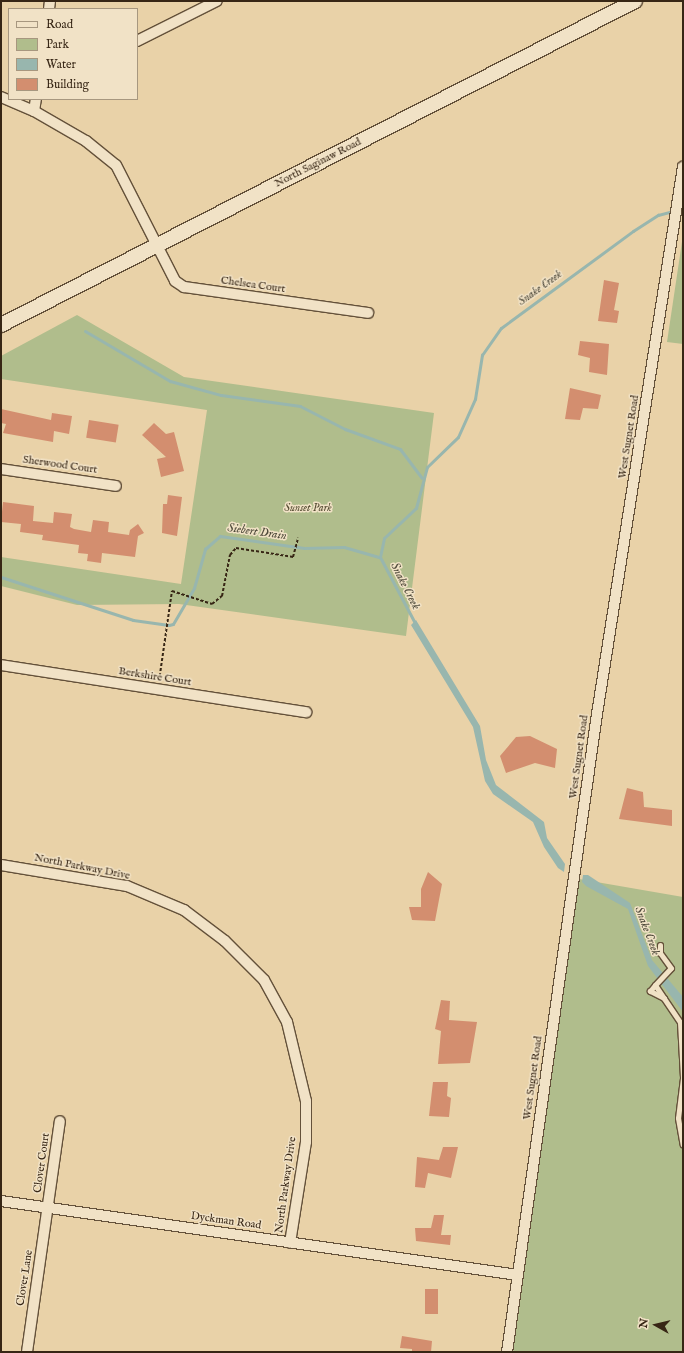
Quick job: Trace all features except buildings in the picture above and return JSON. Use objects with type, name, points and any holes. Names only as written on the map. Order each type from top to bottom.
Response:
[{"type":"main road","name":"North Saginaw Road","points":[[1,325],[635,1]]},
{"type":"street","points":[[138,40],[217,1]]},
{"type":"street","name":"Chelsea Court","points":[[8,100],[34,111],[86,141],[116,165],[175,281],[184,287],[368,313]]},
{"type":"street","points":[[34,111],[36,100]]},
{"type":"street","name":"West Sugnet Road","points":[[507,1352],[596,720],[683,167]]},
{"type":"street","name":"Sherwood Court","points":[[1,469],[116,486]]},
{"type":"street","name":"Berkshire Court","points":[[1,665],[306,712]]},
{"type":"street","name":"North Parkway Drive","points":[[1,865],[127,886],[184,910],[225,941],[264,980],[287,1022],[306,1101],[306,1142],[290,1242]]},
{"type":"street","name":"Clover Court","points":[[48,1208],[60,1122]]},
{"type":"street","name":"Dyckman Road","points":[[1,1201],[518,1275]]},
{"type":"street","name":"Clover Lane","points":[[26,1352],[48,1208]]},
{"type":"lane","points":[[660,945],[660,953],[671,968],[650,991],[664,998],[680,1022],[682,1088],[678,1124],[683,1145]]},
{"type":"path","points":[[158,690],[172,591],[212,604],[222,596],[230,555],[236,548],[293,557],[296,553],[298,538]]},
{"type":"green space","points":[[683,235],[683,344],[667,342]]},
{"type":"green space","name":"Sunset Park","points":[[77,315],[184,377],[434,413],[406,636],[179,604],[77,605],[1,586],[1,557],[181,584],[207,410],[1,379],[1,356]]},
{"type":"green space","points":[[579,879],[683,897],[683,1352],[513,1352]]},
{"type":"water","points":[[416,620],[480,726],[486,760],[496,785],[544,822],[547,838],[565,864],[564,872],[558,868],[544,847],[533,822],[493,794],[485,781],[473,727],[411,625]]},
{"type":"water","points":[[583,875],[588,875],[630,903],[652,960],[683,997],[683,1012],[648,966],[628,909],[586,886],[582,882]]},
{"type":"waterway","name":"Snake Creek","points":[[416,625],[380,557],[384,538],[416,508],[427,467],[458,437],[475,399],[482,355],[501,328],[633,231],[658,215],[673,211]]},
{"type":"waterway","points":[[85,331],[170,381],[221,395],[300,406],[345,429],[400,449],[422,478]]},
{"type":"waterway","name":"Siebert Drain","points":[[1,577],[133,620],[169,625],[173,624],[194,588],[205,549],[220,536],[304,548],[344,547],[380,557]]}]
